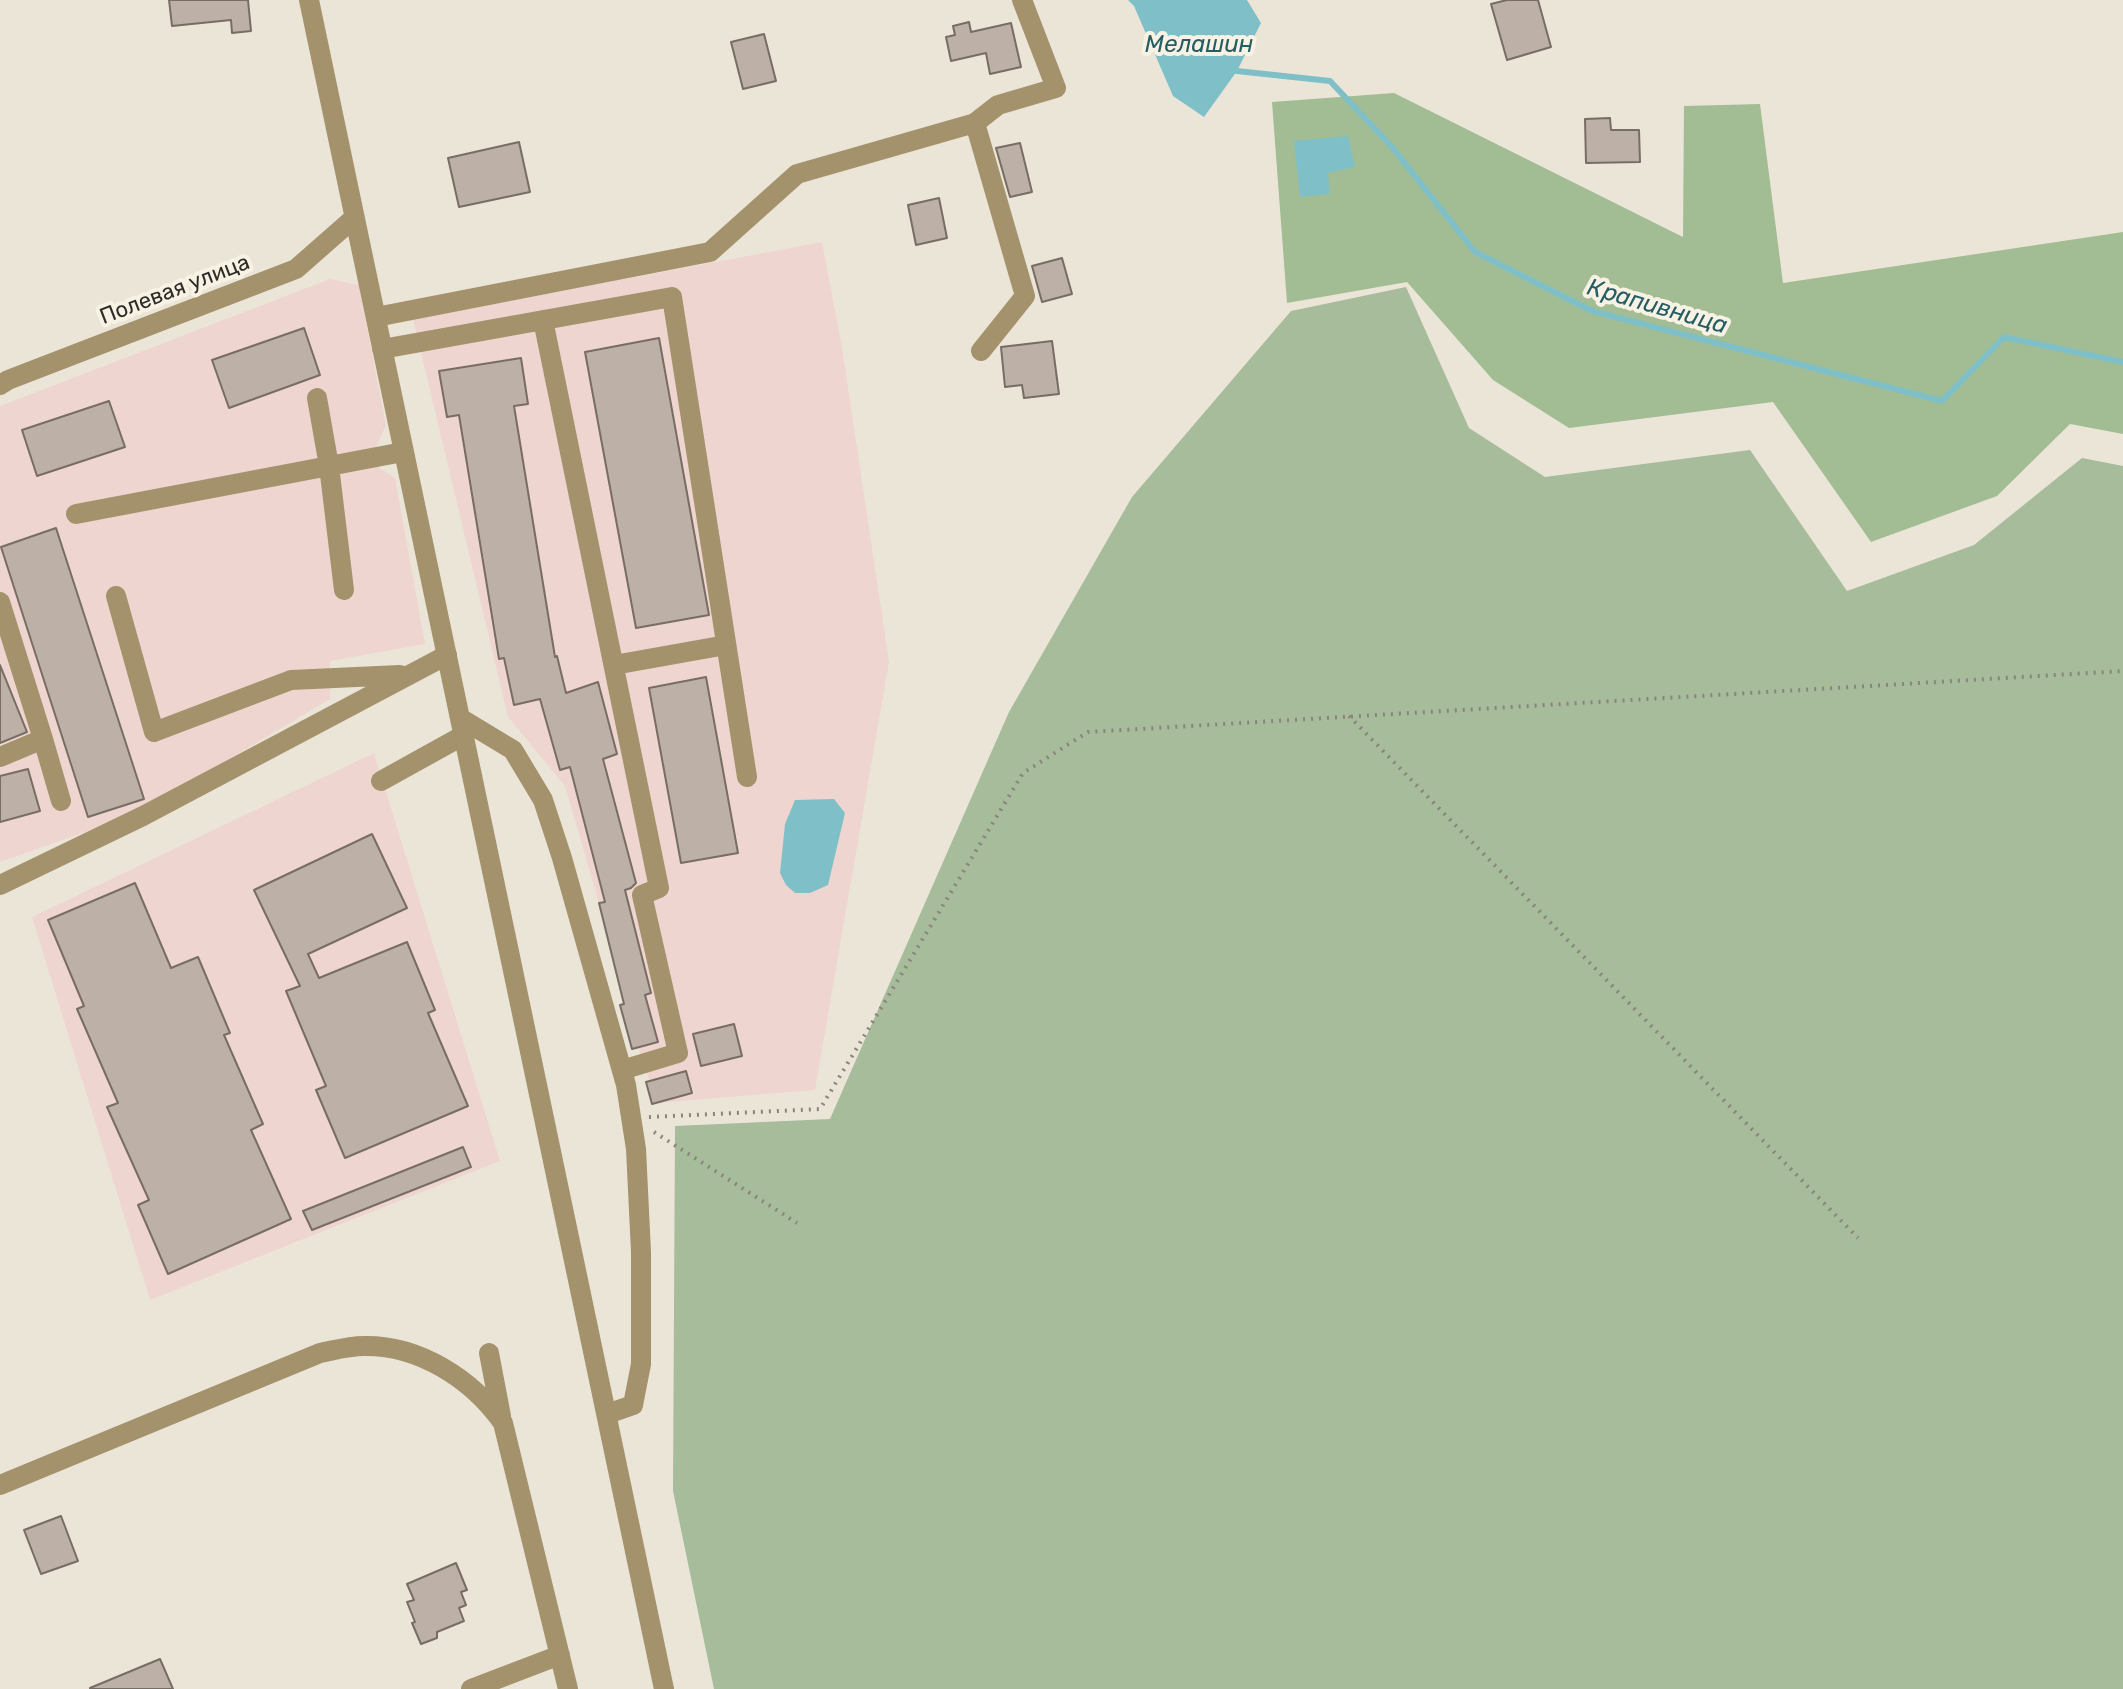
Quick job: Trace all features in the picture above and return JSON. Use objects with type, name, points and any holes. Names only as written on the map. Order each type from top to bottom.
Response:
[{"type":"street","points":[[309,0],[664,1689]]},
{"type":"street","points":[[376,317],[710,252],[797,174],[975,123],[998,105],[1056,88],[1022,0]]},
{"type":"street","points":[[975,123],[1025,296],[981,351]]},
{"type":"street","name":"Полевая улица","points":[[0,385],[296,269],[354,218]]},
{"type":"street","points":[[382,349],[672,297],[747,777]]},
{"type":"street","points":[[543,320],[659,888],[642,895],[678,1053],[622,1070]]},
{"type":"street","points":[[317,398],[329,466],[344,590]]},
{"type":"street","points":[[76,514],[403,452]]},
{"type":"street","points":[[116,596],[154,732],[291,680],[408,675]]},
{"type":"street","points":[[0,602],[61,801]]},
{"type":"street","points":[[614,665],[726,645]]},
{"type":"street","points":[[0,885],[143,816],[447,655]]},
{"type":"street","points":[[381,781],[462,727]]},
{"type":"street","points":[[462,727],[513,750],[543,800],[622,1070],[636,1149],[641,1252],[641,1364],[633,1405],[607,1414]]},
{"type":"street","points":[[0,757],[43,739]]},
{"type":"street","points":[[0,1485],[320,1353],[346,1347],[387,1348],[421,1357],[470,1386],[490,1404],[503,1423]]},
{"type":"street","points":[[489,1353],[568,1689]]},
{"type":"street","points":[[471,1689],[560,1655]]},
{"type":"path","points":[[631,1118],[820,1109],[1023,773],[1088,732],[2123,671]]},
{"type":"path","points":[[1349,716],[1858,1238]]},
{"type":"path","points":[[631,1118],[797,1223]]},
{"type":"shaded area","points":[[822,242],[842,347],[889,662],[815,1090],[657,1103],[623,1001],[565,786],[508,717],[413,319]]},
{"type":"shaded area","points":[[330,279],[359,285],[386,425],[375,449],[379,468],[395,478],[425,644],[330,661],[330,699],[137,814],[0,862],[0,406]]},
{"type":"shaded area","points":[[374,753],[500,1161],[150,1300],[32,917]]},
{"type":"green space","points":[[1394,93],[1683,237],[1684,106],[1760,104],[1783,283],[2123,232],[2123,434],[2070,424],[1997,496],[1871,542],[1773,402],[1569,428],[1493,380],[1407,282],[1287,303],[1272,102]]},
{"type":"green space","points":[[1406,287],[1469,428],[1545,477],[1750,450],[1847,591],[1974,545],[2082,458],[2123,466],[2123,1689],[714,1689],[673,1491],[675,1126],[830,1119],[1009,712],[1132,497],[1291,311]]},
{"type":"water","name":"Мелашин","points":[[1128,0],[1247,0],[1261,23],[1237,71],[1204,117],[1173,96],[1134,6]]},
{"type":"water","points":[[1348,136],[1355,167],[1328,173],[1330,194],[1300,197],[1294,141]]},
{"type":"water","points":[[834,799],[845,813],[828,885],[810,893],[795,893],[780,873],[785,824],[795,800]]},
{"type":"building","points":[[169,0],[248,0],[251,31],[232,33],[231,20],[172,26]]},
{"type":"building","points":[[1507,0],[1538,0],[1551,47],[1507,60],[1491,4]]},
{"type":"building","points":[[969,22],[971,32],[1011,23],[1021,67],[990,74],[986,53],[951,61],[946,37],[955,35],[953,26]]},
{"type":"building","points":[[764,34],[776,81],[743,89],[731,42]]},
{"type":"building","points":[[1610,118],[1611,130],[1639,130],[1640,162],[1586,163],[1585,119]]},
{"type":"building","points":[[519,142],[530,192],[459,207],[448,158]]},
{"type":"building","points":[[1020,143],[1032,192],[1010,197],[996,148]]},
{"type":"building","points":[[939,198],[947,238],[916,245],[908,205]]},
{"type":"building","points":[[1062,258],[1072,294],[1042,302],[1032,266]]},
{"type":"building","points":[[304,328],[320,375],[229,408],[212,360]]},
{"type":"building","points":[[659,338],[709,615],[636,628],[585,352]]},
{"type":"building","points":[[1052,341],[1059,394],[1024,398],[1022,385],[1005,387],[1001,347]]},
{"type":"building","points":[[521,358],[528,404],[514,406],[555,657],[566,693],[598,682],[617,754],[603,759],[636,883],[625,890],[651,993],[645,995],[658,1042],[632,1049],[599,903],[605,902],[570,767],[560,770],[540,699],[514,705],[504,658],[499,659],[459,415],[447,417],[439,371]]},
{"type":"building","points":[[109,401],[125,447],[37,476],[22,430]]},
{"type":"building","points":[[56,528],[144,799],[88,817],[1,547]]},
{"type":"building","points":[[0,665],[27,732],[0,743]]},
{"type":"building","points":[[706,677],[738,853],[681,863],[649,688]]},
{"type":"building","points":[[28,769],[40,811],[0,822],[0,776]]},
{"type":"building","points":[[372,834],[407,908],[308,954],[319,978],[407,942],[435,1010],[428,1013],[468,1106],[345,1158],[316,1090],[326,1086],[286,991],[300,986],[254,890]]},
{"type":"building","points":[[135,883],[171,968],[198,957],[230,1033],[224,1035],[263,1124],[251,1130],[291,1219],[168,1274],[138,1205],[149,1200],[107,1107],[118,1103],[77,1009],[84,1006],[48,920]]},
{"type":"building","points":[[734,1024],[742,1056],[701,1066],[693,1034]]},
{"type":"building","points":[[686,1071],[692,1093],[652,1104],[646,1082]]},
{"type":"building","points":[[463,1147],[471,1167],[312,1230],[303,1211]]},
{"type":"building","points":[[61,1516],[78,1561],[41,1574],[24,1530]]},
{"type":"building","points":[[456,1563],[467,1590],[461,1592],[466,1605],[459,1608],[464,1621],[437,1632],[437,1638],[421,1644],[407,1602],[414,1600],[407,1584]]},
{"type":"building","points":[[160,1659],[173,1689],[90,1689],[90,1688]]},
{"type":"waterway","name":"Крапивница","points":[[1237,71],[1330,81],[1392,147],[1475,252],[1592,311],[1942,401],[2004,337],[2123,362]]}]
